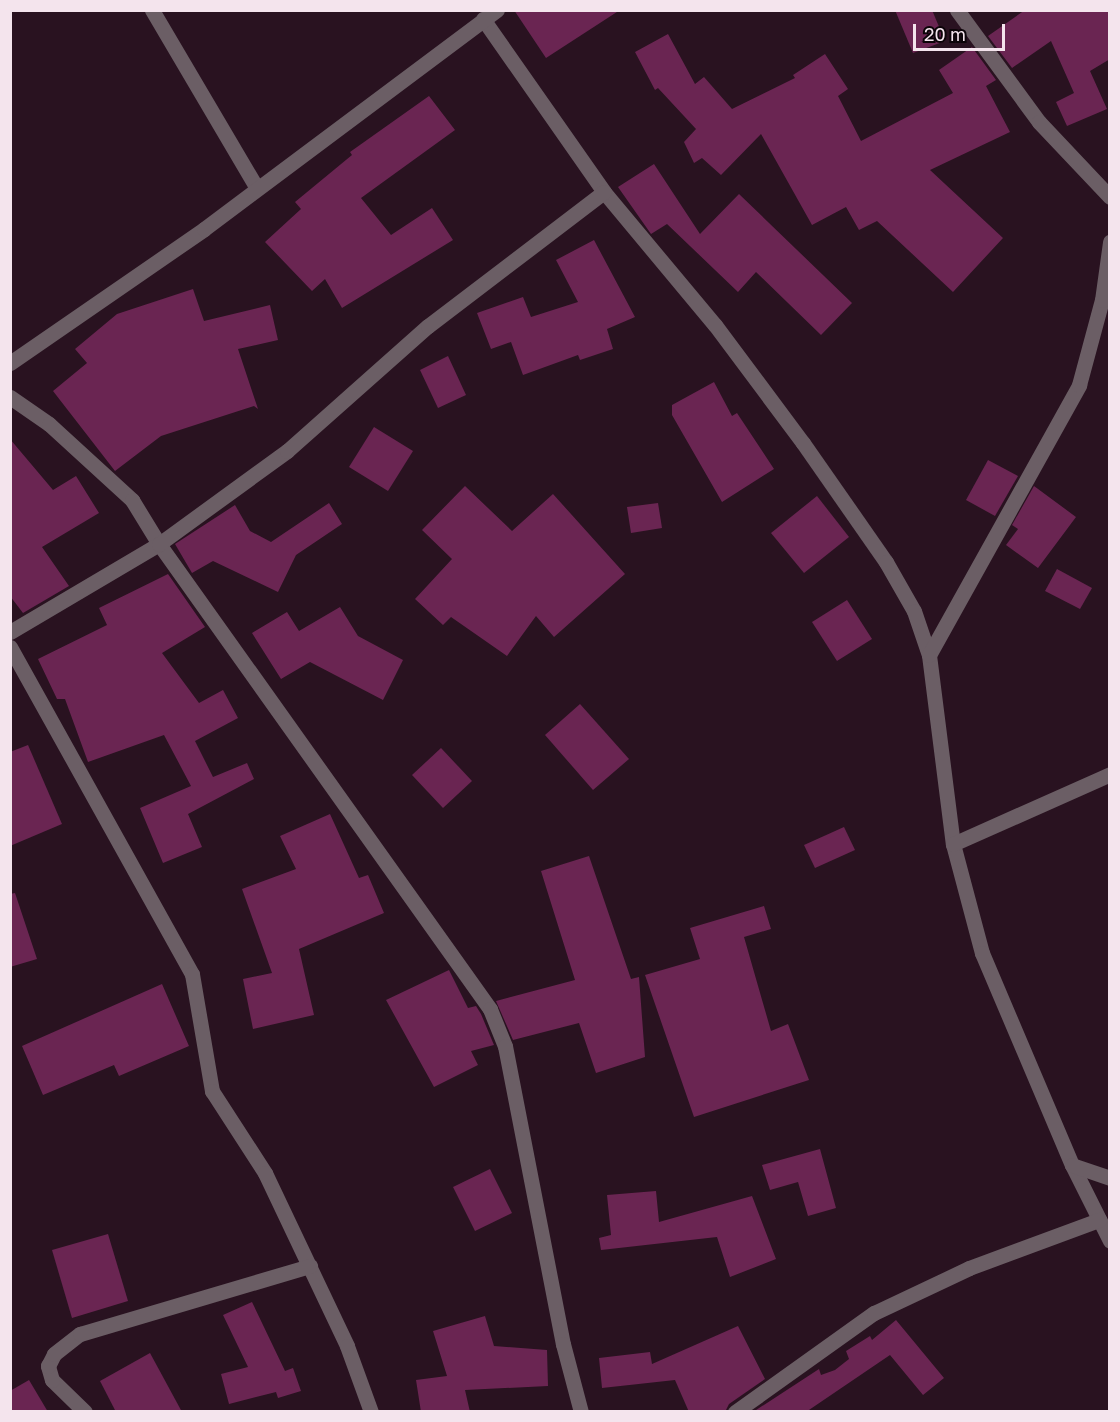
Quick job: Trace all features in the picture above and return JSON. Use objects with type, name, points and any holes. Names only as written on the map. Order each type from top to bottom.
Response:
[{"type":"street","points":[[152,10],[257,188]]},
{"type":"street","points":[[957,10],[1039,122],[1110,197]]},
{"type":"street","points":[[10,363],[257,188],[492,13],[604,192],[715,325],[886,562],[914,611],[929,655],[953,844],[982,953],[1072,1165],[1110,1241]]},
{"type":"street","points":[[10,632],[159,543],[287,452],[428,326],[604,192]]},
{"type":"street","points":[[929,655],[1079,385],[1102,300],[1110,242]]},
{"type":"street","points":[[10,397],[49,424],[132,500],[159,543],[490,1008],[505,1046],[563,1344],[581,1412]]},
{"type":"street","points":[[10,647],[192,974],[212,1091],[265,1173],[347,1346],[371,1412]]},
{"type":"street","points":[[953,844],[1110,774]]},
{"type":"street","points":[[1072,1165],[1110,1178]]},
{"type":"street","points":[[735,1412],[874,1313],[969,1268],[1099,1220]]},
{"type":"street","points":[[85,1412],[52,1380],[48,1366],[54,1354],[80,1334],[310,1266]]},
{"type":"building","points":[[514,10],[620,10],[546,58]]},
{"type":"building","points":[[895,10],[932,10],[945,41],[913,53]]},
{"type":"building","points":[[1025,10],[1110,10],[1110,59],[1090,71],[1107,109],[1067,126],[1056,102],[1074,93],[1051,41],[1012,68],[988,36]]},
{"type":"building","points":[[668,34],[695,84],[704,77],[732,109],[795,78],[793,75],[825,54],[848,89],[838,96],[861,141],[953,93],[939,70],[972,47],[996,80],[986,86],[1010,132],[930,170],[1003,238],[953,292],[877,221],[859,230],[846,207],[812,225],[761,134],[721,175],[702,158],[694,163],[684,142],[696,129],[658,88],[655,90],[635,52]]},
{"type":"building","points":[[429,96],[455,130],[361,198],[391,235],[432,208],[453,240],[342,308],[325,279],[312,291],[265,242],[301,209],[295,202],[352,155],[350,152]]},
{"type":"building","points":[[654,164],[700,234],[739,194],[852,303],[821,335],[756,272],[738,292],[667,224],[651,234],[618,187]]},
{"type":"building","points":[[594,240],[635,317],[607,329],[613,349],[580,360],[578,355],[523,375],[511,342],[491,349],[477,313],[523,297],[531,317],[578,302],[556,260]]},
{"type":"building","points":[[193,289],[204,321],[270,305],[278,340],[238,349],[258,409],[254,406],[161,436],[115,471],[53,391],[87,363],[75,349],[117,314]]},
{"type":"building","points":[[448,356],[466,395],[438,408],[420,370]]},
{"type":"building","points":[[714,382],[732,416],[737,413],[774,469],[722,502],[672,415],[672,405]]},
{"type":"building","points":[[374,427],[413,451],[388,491],[349,467]]},
{"type":"building","points":[[10,439],[53,490],[76,476],[99,513],[42,547],[69,586],[23,613],[10,596]]},
{"type":"building","points":[[988,460],[1018,476],[995,516],[966,500]]},
{"type":"building","points":[[465,486],[512,531],[553,494],[625,574],[554,637],[536,616],[507,656],[451,617],[443,625],[415,599],[452,559],[422,530]]},
{"type":"building","points":[[1034,486],[1076,517],[1038,568],[1006,545],[1018,529],[1012,525]]},
{"type":"building","points":[[817,496],[849,537],[804,573],[771,533]]},
{"type":"building","points":[[329,503],[342,524],[296,555],[278,592],[213,561],[192,573],[175,544],[235,505],[250,531],[271,542]]},
{"type":"building","points":[[658,503],[662,528],[631,533],[627,507]]},
{"type":"building","points":[[1057,569],[1092,588],[1080,609],[1045,591]]},
{"type":"building","points":[[168,574],[205,627],[162,653],[199,703],[223,690],[238,718],[195,741],[213,777],[247,763],[254,779],[188,814],[202,847],[163,863],[140,808],[191,786],[164,735],[88,762],[65,699],[57,699],[38,659],[107,625],[99,608]]},
{"type":"building","points":[[847,600],[872,639],[837,661],[812,622]]},
{"type":"building","points":[[340,607],[358,636],[403,660],[383,700],[310,662],[281,679],[252,633],[287,612],[299,631]]},
{"type":"building","points":[[580,704],[629,759],[593,790],[545,735]]},
{"type":"building","points":[[28,745],[62,824],[10,846],[10,752]]},
{"type":"building","points":[[441,748],[472,781],[443,808],[412,775]]},
{"type":"building","points":[[330,814],[359,878],[368,875],[384,913],[299,949],[314,1015],[253,1029],[243,979],[272,973],[242,889],[296,869],[280,836]]},
{"type":"building","points":[[844,827],[855,850],[815,868],[804,845]]},
{"type":"building","points":[[589,856],[631,979],[639,977],[645,1057],[596,1073],[579,1023],[513,1040],[496,1001],[575,980],[541,871]]},
{"type":"building","points":[[15,893],[37,959],[10,967],[10,894]]},
{"type":"building","points":[[764,906],[771,929],[744,937],[771,1031],[788,1024],[809,1080],[694,1117],[645,975],[700,959],[690,928]]},
{"type":"building","points":[[449,970],[468,1008],[476,1006],[481,1014],[494,1045],[471,1051],[478,1065],[434,1087],[386,1000]]},
{"type":"building","points":[[162,984],[189,1046],[119,1076],[114,1065],[43,1095],[22,1046]]},
{"type":"building","points":[[820,1149],[836,1208],[808,1216],[798,1182],[770,1190],[762,1165]]},
{"type":"building","points":[[490,1169],[512,1213],[475,1231],[453,1187]]},
{"type":"building","points":[[656,1191],[659,1222],[752,1196],[776,1259],[730,1277],[717,1237],[601,1250],[599,1238],[611,1235],[607,1195]]},
{"type":"building","points":[[108,1234],[128,1301],[72,1318],[52,1250]]},
{"type":"building","points":[[252,1302],[285,1371],[293,1368],[301,1391],[278,1398],[276,1392],[229,1404],[221,1374],[248,1367],[223,1315]]},
{"type":"building","points":[[485,1316],[494,1346],[547,1350],[548,1386],[465,1390],[470,1412],[421,1412],[416,1380],[447,1376],[433,1331]]},
{"type":"building","points":[[896,1320],[944,1378],[923,1395],[890,1355],[806,1412],[753,1412],[819,1369],[821,1375],[835,1370],[849,1359],[846,1351],[870,1336],[872,1340]]},
{"type":"building","points":[[738,1326],[765,1379],[729,1404],[725,1412],[689,1412],[675,1380],[602,1388],[599,1358],[650,1352],[652,1364]]},
{"type":"building","points":[[150,1353],[182,1412],[116,1412],[100,1381]]},
{"type":"building","points":[[29,1380],[48,1412],[10,1412],[10,1391]]}]
